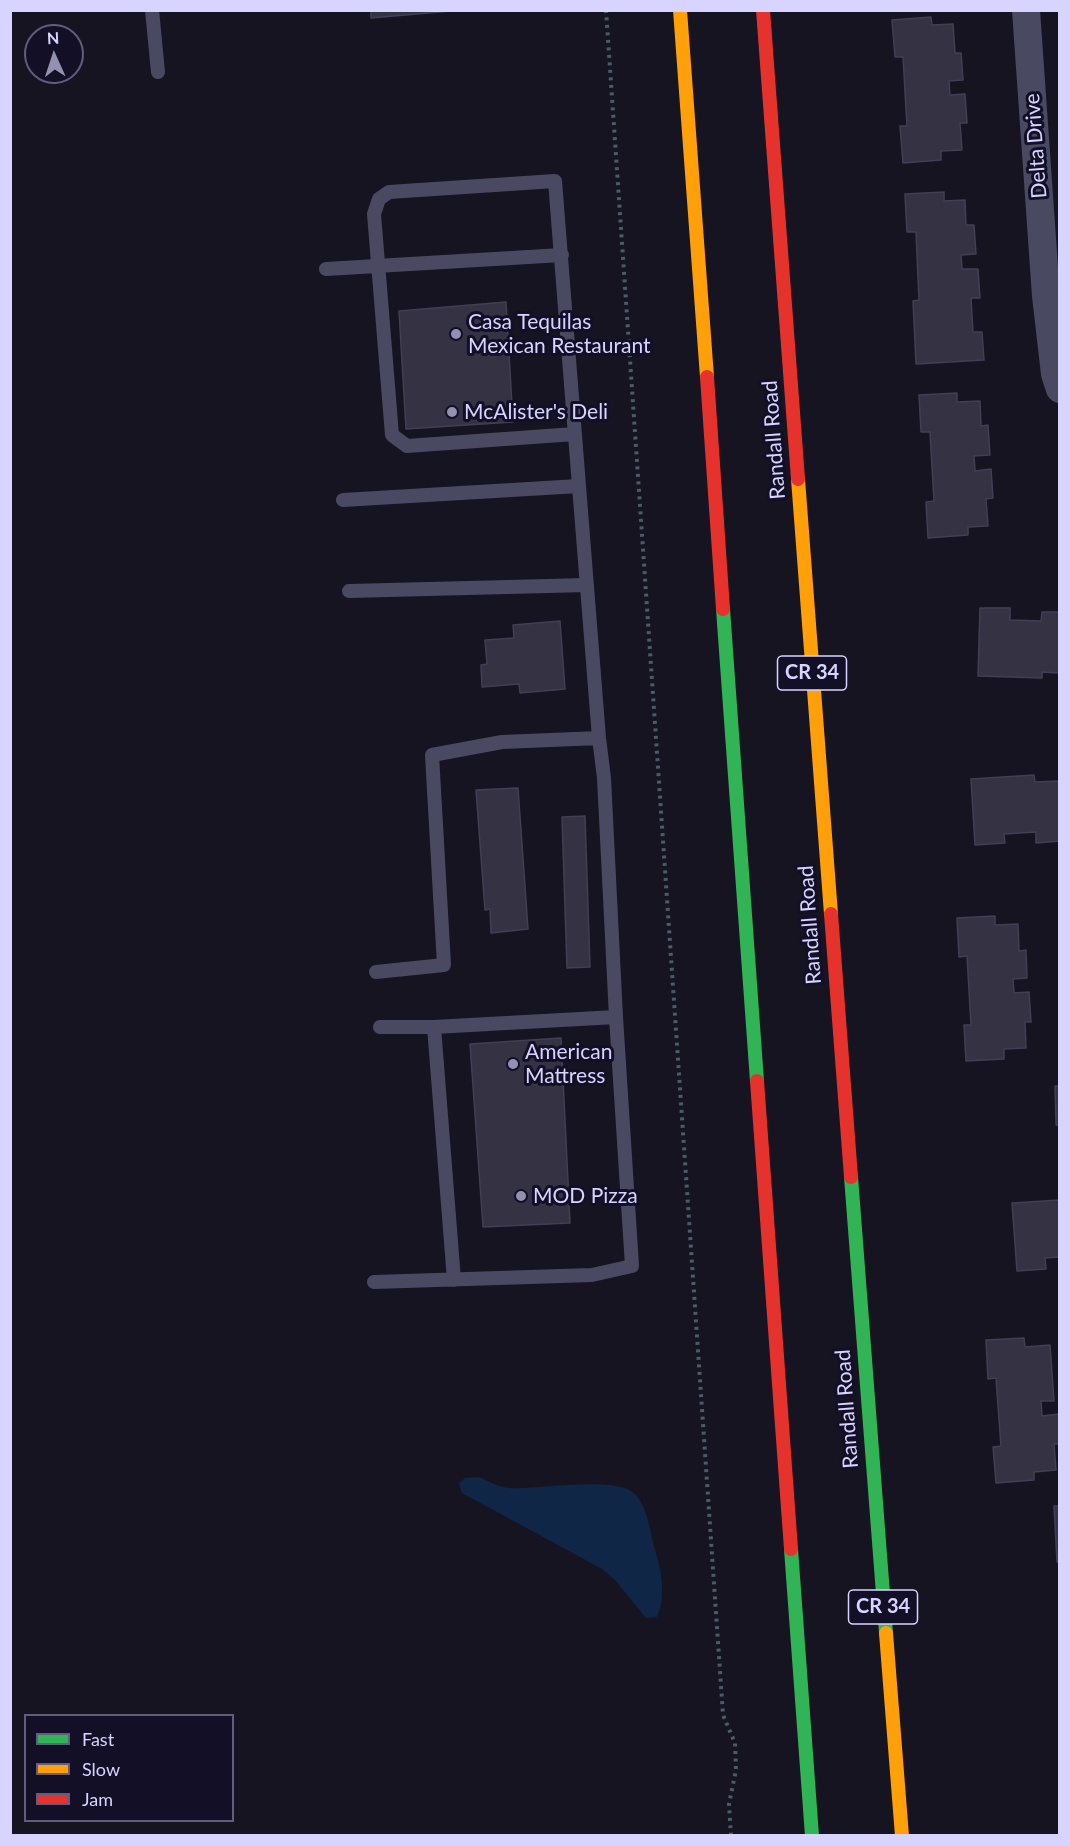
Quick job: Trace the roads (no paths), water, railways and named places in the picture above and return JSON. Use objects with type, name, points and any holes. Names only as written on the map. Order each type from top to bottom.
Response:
[{"type":"main road","points":[[680,10],[812,1836]]},
{"type":"main road","name":"Randall Road","points":[[764,10],[813,687],[902,1836]]},
{"type":"street","name":"Delta Drive","points":[[1026,10],[1048,128],[1046,296],[1055,374],[1059,389]]},
{"type":"lane","points":[[152,10],[158,72]]},
{"type":"lane","points":[[375,1282],[592,1275],[632,1266],[604,778],[598,738],[562,255],[555,181],[389,192],[379,199],[375,213],[379,267],[392,435],[397,441],[406,446],[575,434]]},
{"type":"lane","points":[[326,269],[562,255]]},
{"type":"lane","points":[[343,500],[579,486]]},
{"type":"lane","points":[[349,591],[587,585]]},
{"type":"lane","points":[[376,972],[444,965],[432,755],[502,742],[598,738]]},
{"type":"lane","points":[[380,1027],[434,1027],[616,1017]]},
{"type":"lane","points":[[434,1027],[454,1280]]},
{"type":"water","points":[[479,1477],[509,1488],[594,1484],[626,1488],[635,1494],[645,1512],[661,1573],[662,1600],[657,1617],[646,1618],[615,1580],[602,1569],[462,1493],[459,1483],[465,1478]]},
{"type":"place","name":"Casa Tequilas Mexican Restaurant","points":[[456,334]]},
{"type":"place","name":"McAlister's Deli","points":[[452,412]]},
{"type":"place","name":"American Mattress","points":[[513,1064]]},
{"type":"place","name":"MOD Pizza","points":[[521,1196]]}]
